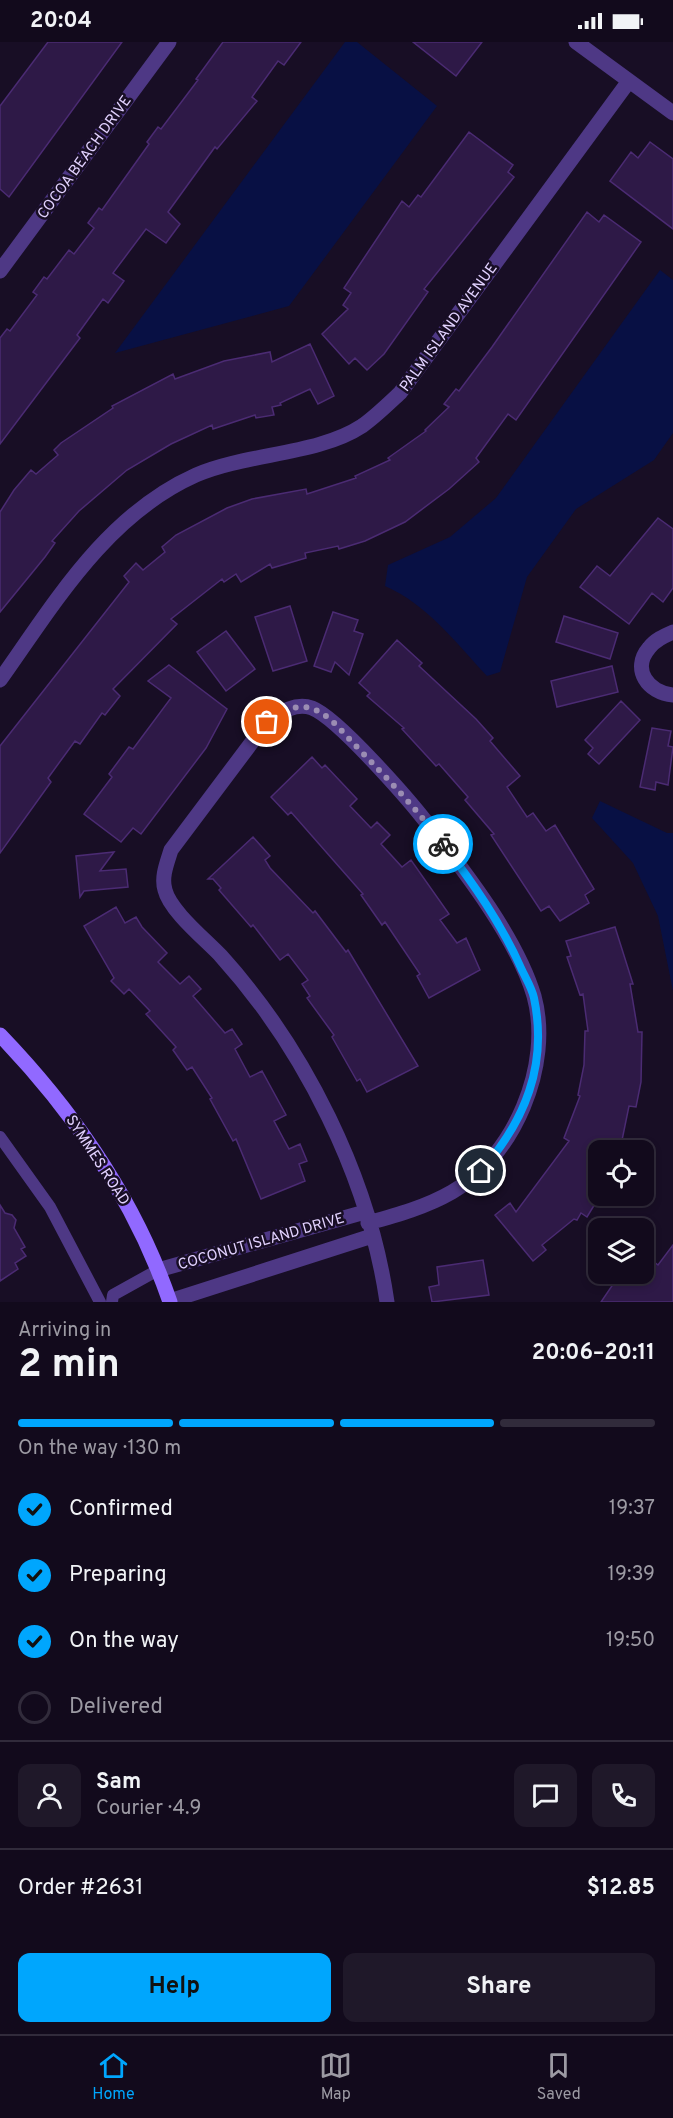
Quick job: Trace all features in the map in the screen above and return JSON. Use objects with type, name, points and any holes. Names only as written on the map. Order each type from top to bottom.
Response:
[{"type":"street","name":"COCOA BEACH DRIVE","points":[[0,271],[168,42]]},
{"type":"street","points":[[576,42],[673,113]]},
{"type":"street","name":"PALM ISLAND AVENUE","points":[[0,680],[79,569],[110,536],[149,504],[195,476],[226,464],[329,441],[362,426],[400,393],[629,81]]},
{"type":"street","points":[[673,632],[649,648],[643,657],[643,672],[648,685],[658,693],[673,694]]},
{"type":"street","name":"COCONUT ISLAND DRIVE","points":[[158,1270],[368,1224],[409,1212],[453,1192],[481,1171],[500,1149],[529,1097],[536,1061],[537,1030],[534,996],[511,946],[474,884],[411,802],[329,719],[312,708],[298,706],[281,712],[267,722],[171,850],[164,870],[165,891],[176,909],[257,999],[292,1050],[324,1109],[353,1175],[368,1224],[382,1269],[387,1302]]},
{"type":"street","name":"SYMMES ROAD","points":[[0,1035],[39,1075],[84,1133],[138,1224],[158,1270],[168,1302]]},
{"type":"street","name":"COCONUT ISLAND DRIVE","points":[[168,1302],[368,1224]]},
{"type":"lane","points":[[0,1137],[50,1206],[100,1302]]},
{"type":"lane","points":[[112,1302],[113,1295],[158,1270]]},
{"type":"shaded area","points":[[345,42],[357,42],[437,106],[289,306],[115,353]]},
{"type":"shaded area","points":[[660,270],[673,280],[673,433],[654,460],[576,509],[527,577],[500,672],[487,676],[428,614],[385,586],[388,565],[450,537],[496,498]]},
{"type":"shaded area","points":[[600,801],[667,833],[673,833],[673,991],[658,916],[633,863],[592,818]]},
{"type":"building","points":[[48,42],[122,42],[9,197],[0,189],[0,106]]},
{"type":"building","points":[[223,42],[301,42],[284,65],[278,61],[252,97],[257,101],[217,149],[215,147],[168,212],[180,224],[166,243],[146,229],[113,273],[124,281],[108,303],[103,299],[77,335],[80,338],[0,444],[0,338],[7,329],[10,331],[37,295],[33,292],[44,277],[47,279],[69,250],[74,254],[94,228],[88,223],[99,208],[102,210],[149,144],[147,142],[158,127],[161,129]]},
{"type":"building","points":[[413,42],[482,42],[456,76]]},
{"type":"building","points":[[469,132],[513,165],[508,172],[514,177],[424,289],[428,292],[384,354],[367,370],[355,358],[349,364],[322,334],[348,309],[343,305],[351,293],[344,288],[402,201],[409,207],[418,195],[421,197]]},
{"type":"building","points":[[650,142],[673,159],[673,229],[610,181],[631,152],[638,158]]},
{"type":"building","points":[[587,212],[599,222],[604,215],[641,242],[516,420],[508,414],[476,458],[479,462],[449,489],[405,522],[365,541],[339,549],[338,546],[305,553],[306,558],[272,568],[270,564],[241,582],[236,574],[224,582],[222,579],[171,619],[177,624],[113,689],[120,696],[105,715],[102,713],[80,744],[75,741],[48,778],[51,782],[0,853],[0,746],[129,582],[124,576],[136,563],[143,570],[165,552],[162,547],[176,535],[227,508],[252,499],[306,489],[307,494],[356,478],[355,476],[390,460],[388,458],[426,431],[449,407],[444,404],[456,389],[459,391],[492,347]]},
{"type":"building","points":[[310,344],[334,396],[318,404],[310,389],[280,403],[281,405],[272,407],[274,415],[256,418],[255,415],[213,429],[212,425],[171,444],[127,470],[79,511],[52,541],[55,543],[45,557],[0,612],[0,512],[14,490],[31,470],[36,474],[58,455],[54,450],[61,443],[113,408],[112,406],[173,374],[175,379],[224,361],[270,352],[272,362]]},
{"type":"building","points":[[658,518],[673,529],[673,588],[663,602],[652,593],[629,624],[580,587],[597,566],[610,576]]},
{"type":"building","points":[[290,606],[307,661],[273,671],[255,617]]},
{"type":"building","points":[[333,612],[358,620],[354,631],[363,634],[349,675],[335,662],[331,672],[314,666]]},
{"type":"building","points":[[564,616],[618,633],[610,659],[556,642]]},
{"type":"building","points":[[226,631],[255,669],[226,691],[197,652]]},
{"type":"building","points":[[397,640],[422,663],[419,666],[493,738],[490,741],[520,776],[507,787],[527,817],[533,813],[546,831],[555,825],[594,889],[585,895],[589,903],[560,921],[549,906],[541,911],[491,835],[494,834],[465,800],[468,797],[439,764],[436,766],[402,729],[404,728],[367,696],[370,693],[359,683]]},
{"type":"building","points":[[169,665],[227,709],[206,748],[141,834],[133,828],[121,842],[84,814],[112,777],[109,774],[129,747],[133,749],[171,698],[148,681]]},
{"type":"building","points":[[612,666],[618,692],[557,707],[551,681]]},
{"type":"building","points":[[621,701],[640,720],[599,764],[588,754],[593,748],[585,740]]},
{"type":"building","points":[[652,728],[671,731],[668,746],[673,747],[668,785],[656,782],[655,790],[640,787]]},
{"type":"building","points":[[312,757],[322,768],[325,765],[357,799],[350,806],[371,828],[377,822],[390,835],[381,844],[402,867],[411,860],[449,914],[440,920],[457,943],[466,938],[480,970],[429,998],[417,976],[420,974],[385,922],[382,925],[361,895],[363,894],[291,812],[288,815],[271,797]]},
{"type":"building","points":[[253,837],[270,856],[265,860],[270,868],[313,913],[315,911],[346,952],[348,950],[418,1066],[367,1092],[360,1079],[357,1081],[332,1037],[334,1035],[307,998],[310,996],[302,984],[308,980],[288,954],[280,960],[253,925],[251,927],[219,890],[221,888],[213,879],[208,879]]},
{"type":"building","points":[[114,852],[100,871],[126,869],[128,887],[84,891],[80,897],[76,856]]},
{"type":"building","points":[[116,907],[125,923],[136,917],[142,927],[167,953],[158,962],[180,984],[189,976],[201,989],[193,996],[225,1033],[232,1029],[242,1044],[235,1049],[250,1077],[262,1071],[286,1115],[274,1121],[289,1149],[300,1144],[307,1161],[299,1164],[305,1181],[261,1199],[236,1139],[233,1141],[210,1099],[212,1098],[192,1067],[187,1070],[173,1050],[176,1047],[146,1014],[150,1011],[129,989],[124,994],[111,981],[114,978],[84,926]]},
{"type":"building","points":[[615,927],[633,984],[630,984],[638,1032],[642,1032],[641,1082],[636,1107],[629,1106],[622,1140],[588,1140],[588,1206],[594,1206],[587,1217],[581,1213],[577,1220],[574,1219],[542,1245],[546,1250],[533,1261],[495,1215],[510,1203],[516,1212],[569,1141],[564,1138],[580,1096],[578,1095],[584,1065],[585,1031],[588,1031],[583,994],[580,995],[567,957],[571,956],[566,941]]},
{"type":"building","points":[[0,1205],[5,1213],[12,1215],[16,1220],[14,1228],[25,1247],[21,1249],[26,1256],[15,1263],[18,1269],[0,1281]]},
{"type":"building","points":[[673,1245],[673,1302],[601,1302],[613,1284],[654,1284],[654,1262],[658,1265]]},
{"type":"building","points":[[483,1260],[489,1295],[432,1302],[429,1287],[439,1285],[437,1267]]},
{"type":"way so far","points":[[267,722],[281,712],[298,706],[312,708],[329,719],[411,802],[443,844]]},
{"type":"route","points":[[443,844],[474,884],[511,946],[534,996],[537,1030],[536,1061],[529,1097],[500,1149],[481,1171]]}]
